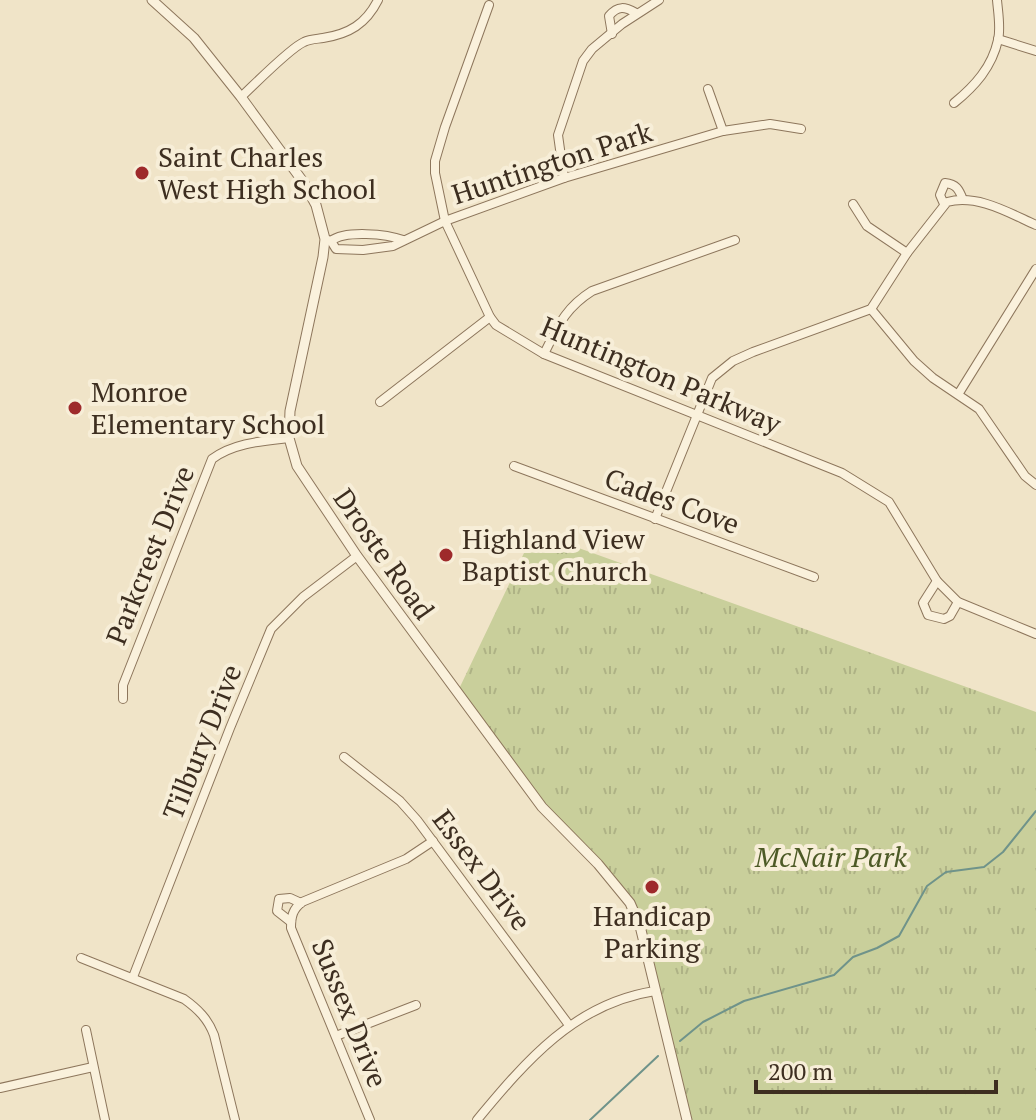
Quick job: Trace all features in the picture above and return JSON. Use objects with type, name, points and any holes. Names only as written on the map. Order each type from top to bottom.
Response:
[{"type":"street","name":"Droste Road","points":[[152,0],[194,38],[241,97],[304,183],[316,205],[328,240],[290,411],[289,438],[297,466],[357,556],[542,807],[598,864],[630,903],[640,926],[687,1120]]},
{"type":"street","points":[[241,97],[292,49],[305,41],[356,28],[368,18],[378,0]]},
{"type":"street","points":[[564,178],[558,135],[583,61],[636,13],[659,0]]},
{"type":"street","points":[[954,103],[976,85],[998,39],[997,0]]},
{"type":"street","name":"Huntington Parkway","points":[[489,5],[435,161],[445,221],[496,325],[544,354],[695,417],[842,473],[889,502],[937,581],[958,602],[1036,634]]},
{"type":"street","points":[[612,34],[609,16],[614,10],[628,8],[636,13]]},
{"type":"street","points":[[998,39],[1036,51]]},
{"type":"street","points":[[708,89],[723,131]]},
{"type":"street","name":"Huntington Park","points":[[328,240],[336,249],[363,250],[393,246],[445,221],[564,178],[723,131],[770,124],[801,129]]},
{"type":"street","points":[[944,204],[940,195],[945,183],[954,185],[963,200]]},
{"type":"street","points":[[655,519],[712,378],[733,361],[871,309],[907,253],[944,204],[963,200],[985,204],[1036,225]]},
{"type":"street","points":[[853,204],[867,226],[907,253]]},
{"type":"street","points":[[328,240],[342,235],[380,235],[403,240]]},
{"type":"street","points":[[544,354],[575,301],[592,291],[735,240]]},
{"type":"street","points":[[959,393],[1036,269]]},
{"type":"street","points":[[871,309],[914,361],[979,409],[1025,476],[1036,485]]},
{"type":"street","points":[[380,402],[490,317]]},
{"type":"street","name":"Parkcrest Drive","points":[[123,699],[123,685],[212,459],[227,450],[259,441],[289,438]]},
{"type":"street","name":"Cades Cove","points":[[514,466],[814,577]]},
{"type":"street","name":"Tilbury Drive","points":[[133,977],[271,629],[303,597],[357,556]]},
{"type":"street","points":[[937,581],[923,603],[928,615],[944,619],[958,602]]},
{"type":"street","name":"Essex Drive","points":[[344,757],[400,801],[569,1025]]},
{"type":"street","name":"Sussex Drive","points":[[370,1120],[291,928],[293,912],[301,903],[406,859],[433,841]]},
{"type":"street","name":"Sussex Drive","points":[[291,922],[277,911],[279,899],[290,898],[301,903]]},
{"type":"street","points":[[81,958],[133,977],[184,999],[197,1008],[210,1025],[235,1120]]},
{"type":"street","points":[[477,1120],[504,1087],[569,1025],[602,1005],[633,994],[655,991]]},
{"type":"street","points":[[336,1036],[416,1005]]},
{"type":"street","points":[[86,1030],[105,1120]]},
{"type":"street","points":[[0,1088],[93,1067]]},
{"type":"green space","name":"McNair Park","points":[[534,532],[1036,712],[1036,1120],[687,1120],[630,903],[542,807],[458,691]]},
{"type":"waterway","points":[[680,1041],[703,1022],[744,1001],[834,975],[853,957],[899,936],[927,886],[946,872],[984,867],[1003,852],[1036,811]]},
{"type":"waterway","points":[[590,1120],[658,1056]]},
{"type":"place","name":"Saint Charles West High School","points":[[142,173]]},
{"type":"place","name":"Monroe Elementary School","points":[[75,408]]},
{"type":"place","name":"Highland View Baptist Church","points":[[446,555]]},
{"type":"place","name":"Handicap Parking","points":[[652,887]]}]
